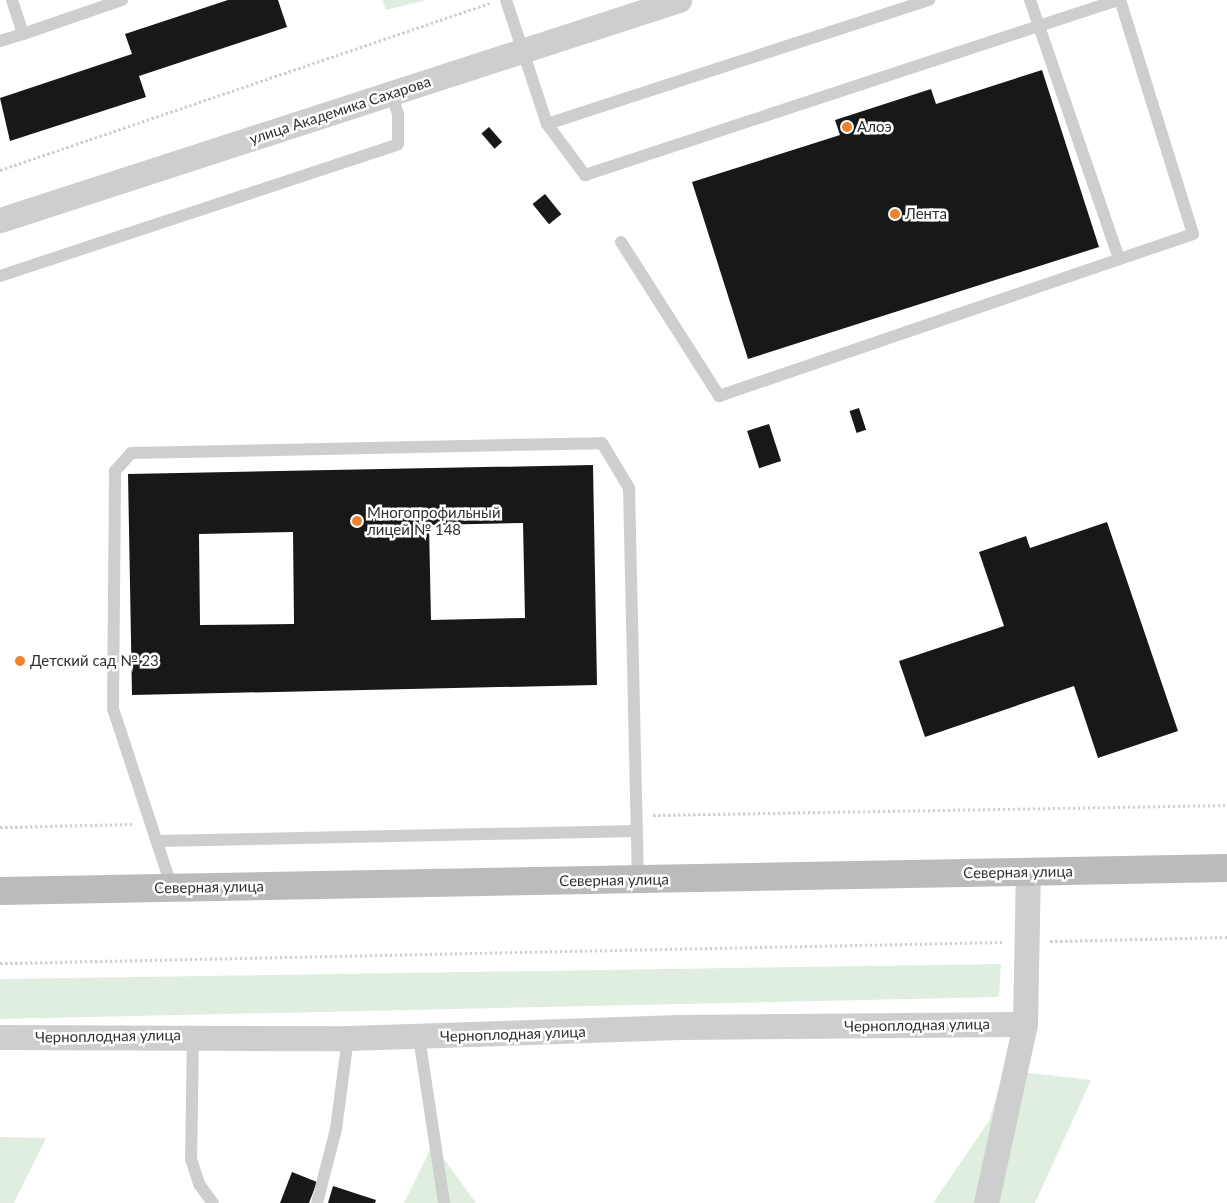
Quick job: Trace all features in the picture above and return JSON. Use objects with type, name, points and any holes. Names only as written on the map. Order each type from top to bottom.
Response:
[{"type":"street","name":"улица Академика Сахарова","points":[[0,220],[679,0]]},
{"type":"street","name":"Северная улица","points":[[0,891],[1227,868]]},
{"type":"street","points":[[986,1203],[1025,1024],[1028,872]]},
{"type":"street","name":"Черноплодная улица","points":[[0,1037],[193,1036],[348,1038],[679,1027],[1025,1024]]},
{"type":"lane","points":[[12,0],[23,34]]},
{"type":"lane","points":[[0,41],[122,0]]},
{"type":"lane","points":[[506,0],[547,124],[585,175],[1119,0],[1193,234],[719,396],[621,242]]},
{"type":"lane","points":[[547,124],[930,0]]},
{"type":"lane","points":[[1030,0],[1119,259]]},
{"type":"lane","points":[[0,276],[398,144],[398,114],[391,93]]},
{"type":"lane","points":[[172,888],[113,709],[115,471],[130,453],[602,442],[630,488],[638,879]]},
{"type":"lane","points":[[157,842],[637,832]]},
{"type":"lane","points":[[193,1036],[191,1159],[199,1184],[213,1203]]},
{"type":"lane","points":[[418,1037],[444,1203]]},
{"type":"lane","points":[[317,1203],[336,1129],[348,1038]]},
{"type":"path","points":[[0,170],[500,0]]},
{"type":"path","points":[[0,963],[1227,937]]},
{"type":"green space","points":[[382,0],[427,0],[386,10]]},
{"type":"green space","points":[[1001,964],[999,997],[0,1019],[0,979]]},
{"type":"green space","points":[[1004,1070],[1091,1080],[1035,1203],[933,1203],[989,1121]]},
{"type":"green space","points":[[0,1137],[46,1138],[14,1203],[0,1203]]},
{"type":"green space","points":[[433,1144],[476,1203],[404,1203]]},
{"type":"building","points":[[228,0],[278,0],[287,27],[139,76],[146,97],[10,141],[0,98],[132,54],[125,34]]},
{"type":"building","name":"Лента","points":[[1042,70],[1099,247],[748,359],[692,182],[840,135],[835,120],[931,89],[936,104]]},
{"type":"building","points":[[489,127],[502,142],[495,149],[481,134]]},
{"type":"building","points":[[545,194],[561,214],[549,224],[533,204]]},
{"type":"building","points":[[859,408],[866,430],[857,433],[849,411]]},
{"type":"building","points":[[769,424],[781,461],[759,468],[747,431]]},
{"type":"building","points":[[593,465],[597,685],[132,695],[128,474]],"holes":[[[523,523],[525,618],[431,620],[429,525]],[[293,532],[294,624],[200,625],[199,534]]]},
{"type":"building","points":[[1107,522],[1178,731],[1098,758],[1074,686],[925,737],[899,661],[1004,626],[979,552],[1026,536],[1030,548]]},
{"type":"building","points":[[292,1172],[317,1182],[309,1203],[280,1203]]},
{"type":"building","points":[[333,1186],[376,1200],[375,1203],[328,1203]]},
{"type":"place","name":"Алоэ","points":[[847,127]]},
{"type":"place","name":"Лента","points":[[895,214]]},
{"type":"place","name":"Многопрофильный лицей № 148","points":[[357,521]]},
{"type":"place","name":"Детский сад № 23","points":[[20,661]]}]
